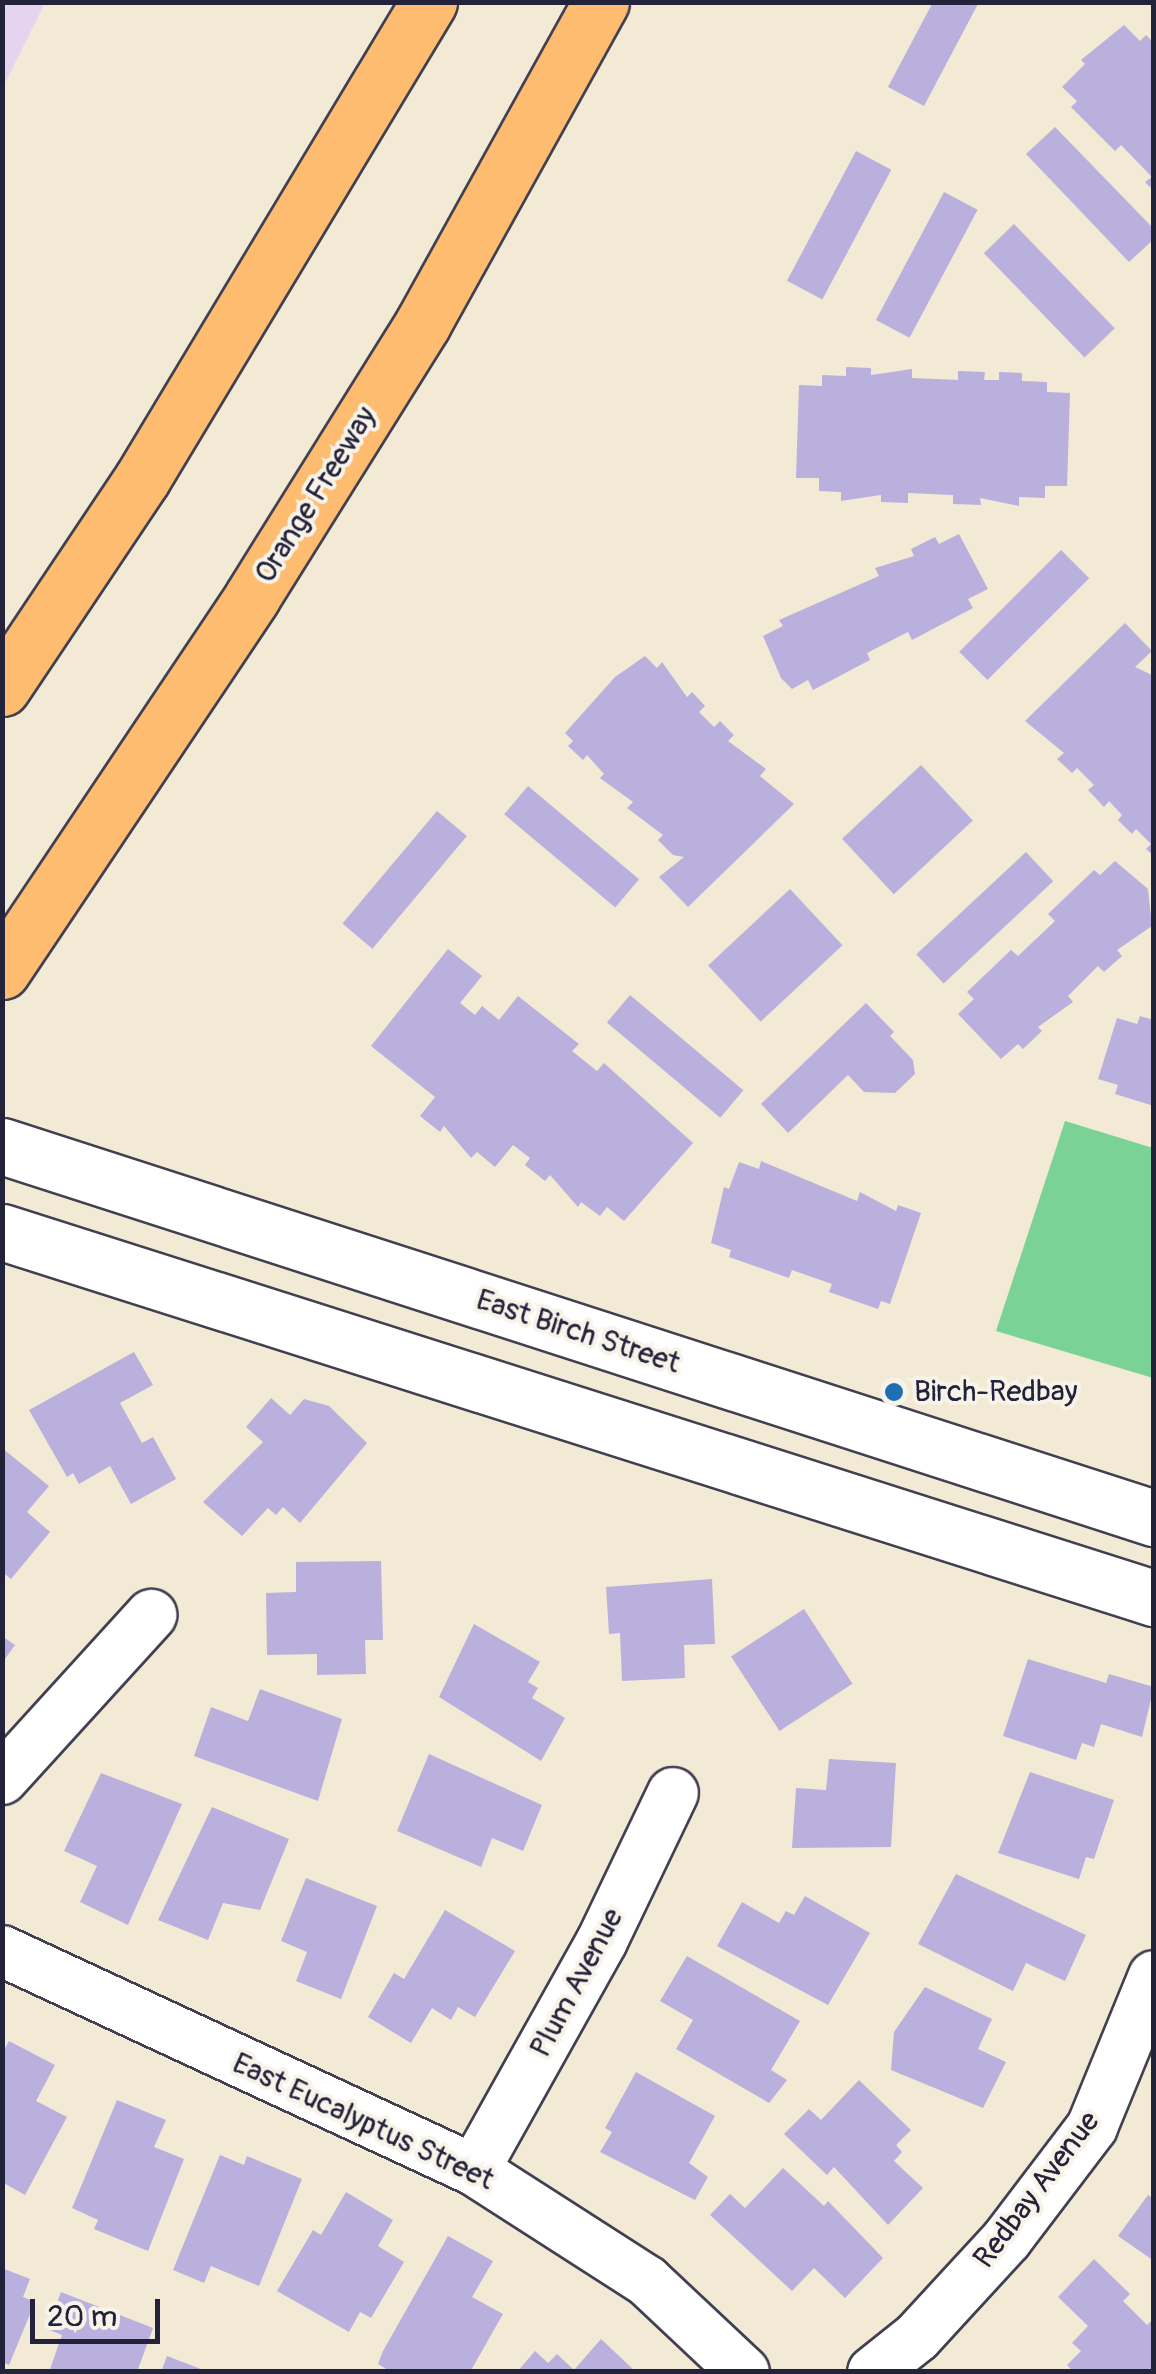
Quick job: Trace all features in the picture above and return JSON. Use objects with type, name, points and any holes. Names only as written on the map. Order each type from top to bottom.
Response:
[{"type":"highway","points":[[2,688],[142,478],[429,2]]},
{"type":"highway","name":"Orange Freeway","points":[[2,971],[252,597],[414,339],[601,2]]},
{"type":"street","name":"East Birch Street","points":[[2,1146],[1154,1518]]},
{"type":"street","points":[[2,1232],[1154,1598]]},
{"type":"street","points":[[2,1779],[151,1615]]},
{"type":"street","name":"Plum Avenue","points":[[474,2170],[602,1941],[674,1793]]},
{"type":"street","name":"East Eucalyptus Street","points":[[2,1951],[474,2170],[647,2281],[744,2372]]},
{"type":"street","name":"Redbay Avenue","points":[[873,2372],[917,2338],[1007,2239],[1092,2127],[1154,1976]]},
{"type":"shaded area","points":[[2,3],[45,3],[3,87]]},
{"type":"green space","points":[[1065,1121],[1153,1148],[1153,1378],[996,1331]]},
{"type":"building","points":[[933,2],[979,2],[924,106],[888,87]]},
{"type":"building","points":[[1124,25],[1140,41],[1146,35],[1154,43],[1154,191],[1145,182],[1152,177],[1121,145],[1115,151],[1071,107],[1077,101],[1062,87],[1085,64],[1081,60]]},
{"type":"building","points":[[1055,127],[1154,229],[1154,239],[1129,262],[1026,154]]},
{"type":"building","points":[[856,151],[891,170],[822,300],[787,281]]},
{"type":"building","points":[[944,192],[978,210],[909,338],[876,320]]},
{"type":"building","points":[[1014,224],[1115,328],[1085,357],[984,253]]},
{"type":"building","points":[[846,367],[871,368],[871,375],[912,369],[912,378],[958,380],[958,371],[985,372],[984,380],[999,380],[999,372],[1022,373],[1022,381],[1047,382],[1047,392],[1070,393],[1067,486],[1045,486],[1045,498],[1019,497],[1019,506],[980,498],[981,505],[953,504],[953,495],[908,493],[908,503],[881,502],[881,495],[841,501],[841,492],[819,491],[819,478],[796,478],[799,385],[822,386],[822,375],[846,376]]},
{"type":"building","points":[[959,534],[988,589],[968,599],[973,608],[912,640],[908,632],[867,653],[870,660],[813,690],[808,680],[792,689],[781,678],[763,636],[783,626],[779,620],[879,576],[875,568],[914,556],[911,549],[935,537],[939,544]]},
{"type":"building","points":[[1061,550],[1089,578],[987,680],[959,652]]},
{"type":"building","points":[[1125,623],[1152,651],[1135,667],[1154,676],[1154,856],[1146,849],[1151,844],[1136,829],[1132,834],[1118,820],[1122,815],[1109,801],[1104,807],[1088,790],[1094,785],[1077,768],[1072,773],[1057,759],[1064,753],[1025,721]]},
{"type":"building","points":[[645,656],[657,668],[662,662],[687,697],[692,692],[705,706],[699,712],[714,727],[720,721],[734,735],[728,741],[766,769],[760,776],[794,804],[688,907],[659,877],[684,857],[673,855],[658,840],[663,835],[627,808],[633,802],[600,778],[604,774],[587,755],[583,760],[568,746],[573,741],[565,733],[615,677]]},
{"type":"building","points":[[921,765],[973,821],[894,894],[842,839]]},
{"type":"building","points":[[528,786],[639,879],[615,908],[504,814]]},
{"type":"building","points":[[437,811],[467,836],[372,949],[343,924]]},
{"type":"building","points":[[1026,852],[1053,881],[944,984],[916,954]]},
{"type":"building","points":[[1115,861],[1148,889],[1152,926],[1117,950],[1122,956],[1104,972],[1098,966],[1068,996],[1073,1002],[1038,1027],[1042,1031],[1023,1049],[1018,1044],[1001,1059],[958,1014],[974,999],[967,992],[1011,950],[1018,956],[1055,921],[1048,914],[1094,870],[1100,875]]},
{"type":"building","points":[[790,889],[843,945],[761,1022],[708,965]]},
{"type":"building","points":[[448,949],[482,976],[460,1003],[475,1015],[482,1006],[499,1020],[518,996],[579,1044],[572,1051],[597,1071],[604,1063],[693,1143],[624,1221],[607,1207],[600,1216],[581,1202],[578,1207],[550,1175],[545,1181],[525,1165],[530,1158],[513,1145],[495,1167],[477,1152],[471,1158],[444,1126],[440,1132],[420,1116],[435,1097],[371,1046]]},
{"type":"building","points":[[630,995],[743,1090],[720,1118],[607,1023]]},
{"type":"building","points":[[866,1003],[894,1032],[890,1036],[913,1060],[915,1074],[895,1093],[864,1092],[848,1075],[788,1133],[761,1104]]},
{"type":"building","points":[[1140,1016],[1154,1020],[1154,1106],[1115,1094],[1118,1085],[1098,1079],[1117,1018],[1137,1024]]},
{"type":"building","points":[[761,1161],[857,1201],[860,1192],[896,1211],[898,1205],[921,1213],[890,1304],[881,1301],[878,1309],[829,1292],[832,1284],[792,1270],[789,1278],[729,1257],[731,1250],[711,1243],[724,1187],[729,1189],[739,1162],[759,1169]]},
{"type":"building","points":[[134,1352],[153,1385],[120,1403],[142,1443],[153,1437],[176,1479],[131,1504],[110,1466],[79,1484],[73,1473],[67,1477],[29,1410]]},
{"type":"building","points":[[271,1398],[290,1415],[304,1399],[329,1406],[367,1443],[300,1523],[283,1507],[276,1515],[268,1508],[242,1536],[203,1502],[263,1442],[246,1427]]},
{"type":"building","points":[[2,1448],[49,1486],[27,1512],[50,1532],[11,1579],[2,1572]]},
{"type":"building","points":[[381,1561],[383,1640],[365,1640],[366,1674],[317,1675],[317,1654],[267,1655],[266,1593],[296,1592],[296,1562]]},
{"type":"building","points":[[712,1579],[715,1644],[684,1645],[685,1678],[622,1681],[620,1633],[609,1634],[606,1587]]},
{"type":"building","points":[[804,1609],[852,1684],[780,1731],[731,1656]]},
{"type":"building","points":[[474,1624],[540,1662],[528,1682],[538,1688],[532,1698],[565,1718],[541,1761],[439,1697]]},
{"type":"building","points":[[2,1636],[15,1645],[2,1663]]},
{"type":"building","points":[[1028,1659],[1106,1683],[1109,1674],[1154,1687],[1142,1737],[1101,1724],[1094,1747],[1082,1743],[1076,1760],[1003,1736]]},
{"type":"building","points":[[260,1689],[342,1719],[318,1801],[194,1756],[211,1707],[248,1721]]},
{"type":"building","points":[[429,1754],[542,1805],[523,1851],[492,1838],[481,1867],[397,1831]]},
{"type":"building","points":[[829,1759],[896,1763],[891,1847],[792,1848],[796,1788],[826,1790]]},
{"type":"building","points":[[1030,1772],[1114,1800],[1094,1859],[1086,1857],[1079,1879],[998,1853]]},
{"type":"building","points":[[101,1773],[182,1804],[128,1925],[80,1902],[97,1866],[64,1851]]},
{"type":"building","points":[[212,1807],[289,1839],[260,1910],[223,1903],[208,1940],[158,1920]]},
{"type":"building","points":[[956,1874],[1086,1935],[1065,1981],[1026,1963],[1013,1991],[918,1944]]},
{"type":"building","points":[[306,1878],[377,1906],[341,1999],[296,1981],[307,1952],[281,1941]]},
{"type":"building","points":[[805,1896],[870,1933],[828,2005],[717,1946],[742,1902],[779,1923],[786,1911],[794,1915]]},
{"type":"building","points":[[445,1910],[515,1951],[475,2017],[458,2007],[451,2020],[432,2008],[411,2043],[368,2017],[394,1973],[404,1979]]},
{"type":"building","points":[[687,1956],[800,2021],[771,2070],[787,2080],[769,2103],[676,2049],[693,2020],[660,2001]]},
{"type":"building","points":[[925,1987],[992,2019],[978,2049],[1006,2062],[983,2108],[891,2070],[894,2032]]},
{"type":"building","points":[[9,2041],[55,2065],[36,2101],[67,2117],[25,2195],[2,2182],[2,2054]]},
{"type":"building","points":[[636,2072],[715,2116],[689,2163],[708,2177],[695,2200],[600,2152],[612,2132],[605,2128]]},
{"type":"building","points":[[859,2080],[911,2130],[896,2145],[902,2152],[894,2161],[923,2188],[888,2225],[834,2167],[827,2175],[784,2134],[809,2109],[821,2120]]},
{"type":"building","points":[[117,2100],[166,2120],[154,2147],[184,2159],[148,2251],[94,2229],[98,2220],[72,2208]]},
{"type":"building","points":[[220,2155],[244,2165],[247,2156],[302,2179],[259,2286],[211,2266],[204,2283],[173,2270]]},
{"type":"building","points":[[783,2168],[824,2206],[828,2201],[883,2258],[845,2298],[814,2268],[792,2291],[710,2215],[730,2194],[745,2208]]},
{"type":"building","points":[[346,2192],[393,2220],[378,2246],[404,2262],[371,2318],[360,2312],[349,2332],[277,2291],[313,2230],[321,2235]]},
{"type":"building","points":[[1148,2195],[1154,2199],[1154,2261],[1118,2236]]},
{"type":"building","points":[[448,2236],[493,2261],[472,2297],[503,2314],[470,2372],[391,2372],[378,2364],[383,2351]]},
{"type":"building","points":[[1094,2259],[1130,2294],[1123,2301],[1147,2325],[1154,2318],[1154,2372],[1074,2372],[1067,2365],[1081,2351],[1072,2343],[1088,2326],[1058,2297]]},
{"type":"building","points":[[2,2268],[30,2279],[23,2297],[35,2302],[9,2365],[2,2362]]},
{"type":"building","points":[[61,2292],[153,2328],[137,2372],[49,2372],[62,2335],[47,2329]]},
{"type":"building","points":[[601,2339],[636,2372],[517,2372],[535,2351],[548,2363],[557,2354],[574,2370]]},
{"type":"building","points":[[167,2356],[206,2371],[161,2372]]},
{"type":"place","name":"Birch-Redbay","points":[[894,1392]]}]
